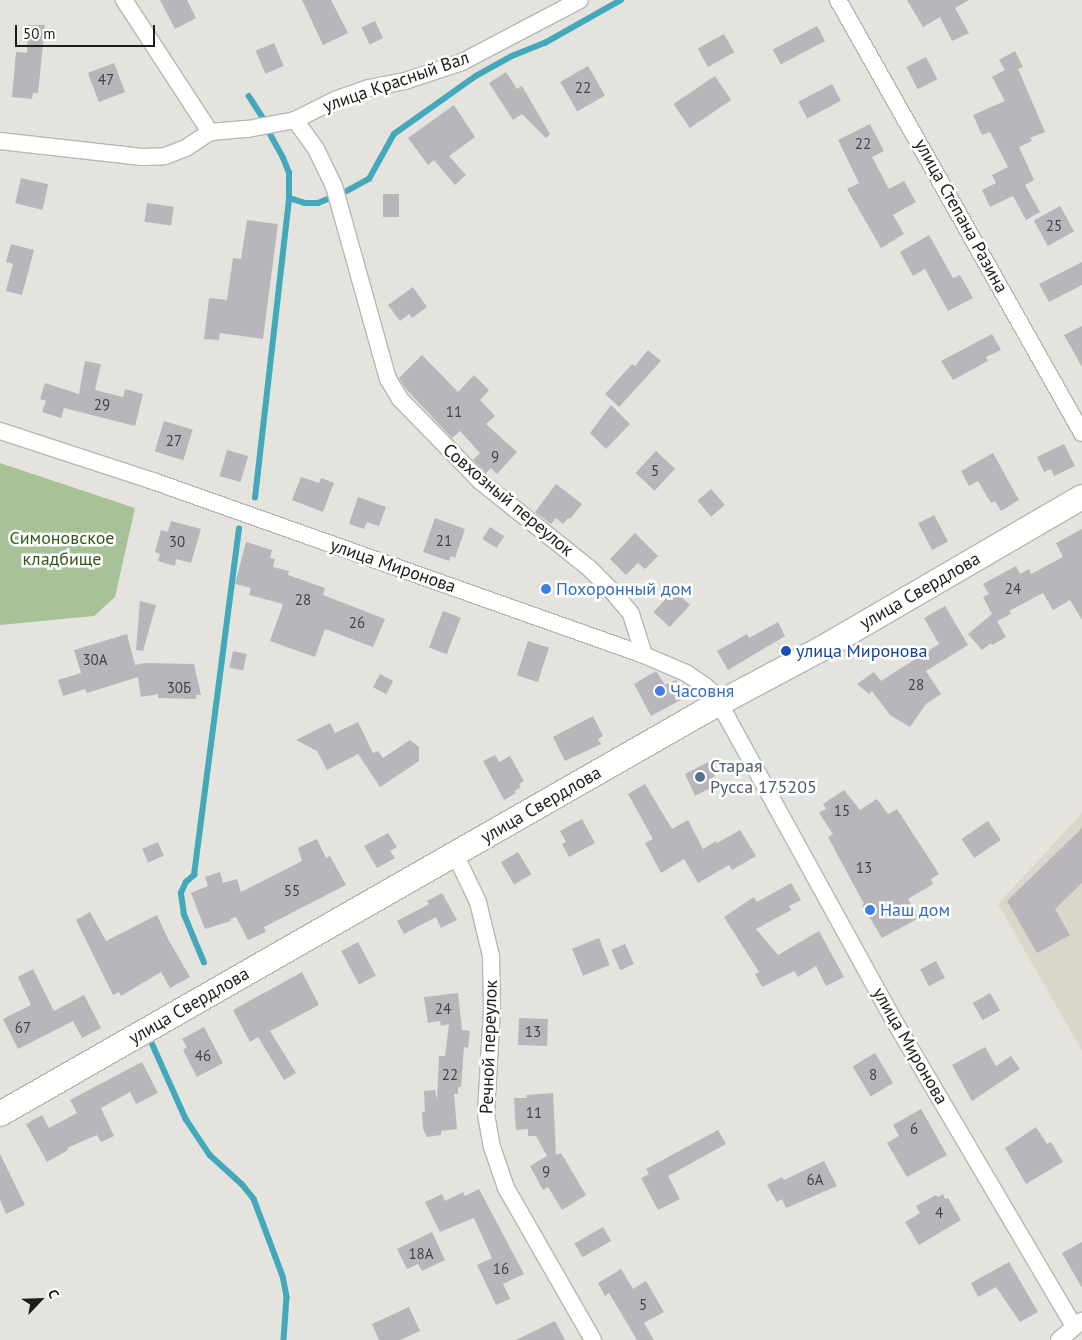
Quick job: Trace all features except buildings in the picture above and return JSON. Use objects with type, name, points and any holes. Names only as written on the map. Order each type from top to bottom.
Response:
[{"type":"street","points":[[124,0],[210,132]]},
{"type":"street","name":"улица Красный Вал","points":[[0,141],[142,157],[165,156],[186,148],[210,132],[295,120],[338,99],[369,88],[405,81],[462,62],[580,0]]},
{"type":"street","name":"улица Степана Разина","points":[[838,0],[1082,433]]},
{"type":"street","name":"Совхозный переулок","points":[[295,120],[316,149],[334,186],[388,380],[400,399],[480,481],[589,568],[612,591],[631,614],[644,655]]},
{"type":"street","name":"улица Миронова","points":[[0,431],[154,481],[644,655],[686,673],[712,692],[893,1019],[1078,1324]]},
{"type":"street","name":"улица Свердлова","points":[[0,1114],[718,704],[819,650],[1082,497]]},
{"type":"street","name":"Речной переулок","points":[[455,854],[478,902],[491,956],[492,1009],[486,1114],[492,1147],[506,1188],[593,1340]]},
{"type":"street","points":[[1059,1340],[1078,1324]]},
{"type":"shaded area","points":[[1082,813],[1082,1051],[998,904]]},
{"type":"green space","name":"Симоновское кладбище","points":[[0,463],[135,508],[115,597],[94,616],[0,625]]},
{"type":"waterway","points":[[347,191],[369,179],[394,134],[476,76],[512,56],[545,43],[621,0]]},
{"type":"waterway","points":[[249,96],[264,119]]},
{"type":"waterway","points":[[255,498],[289,198],[289,173],[268,131]]},
{"type":"waterway","points":[[289,198],[305,203],[318,203],[333,197]]},
{"type":"waterway","points":[[204,963],[184,915],[181,893],[186,882],[194,875],[239,529]]},
{"type":"waterway","points":[[152,1043],[186,1119],[210,1155],[242,1184],[254,1199],[283,1276],[287,1297],[284,1340]]},
{"type":"place","name":"Похоронный дом","points":[[546,589]]},
{"type":"place","name":"улица Миронова","points":[[786,651]]},
{"type":"place","name":"Часовня","points":[[660,691]]},
{"type":"place","name":"Старая Русса 175205","points":[[700,777]]},
{"type":"place","name":"Наш дом","points":[[870,910]]}]
